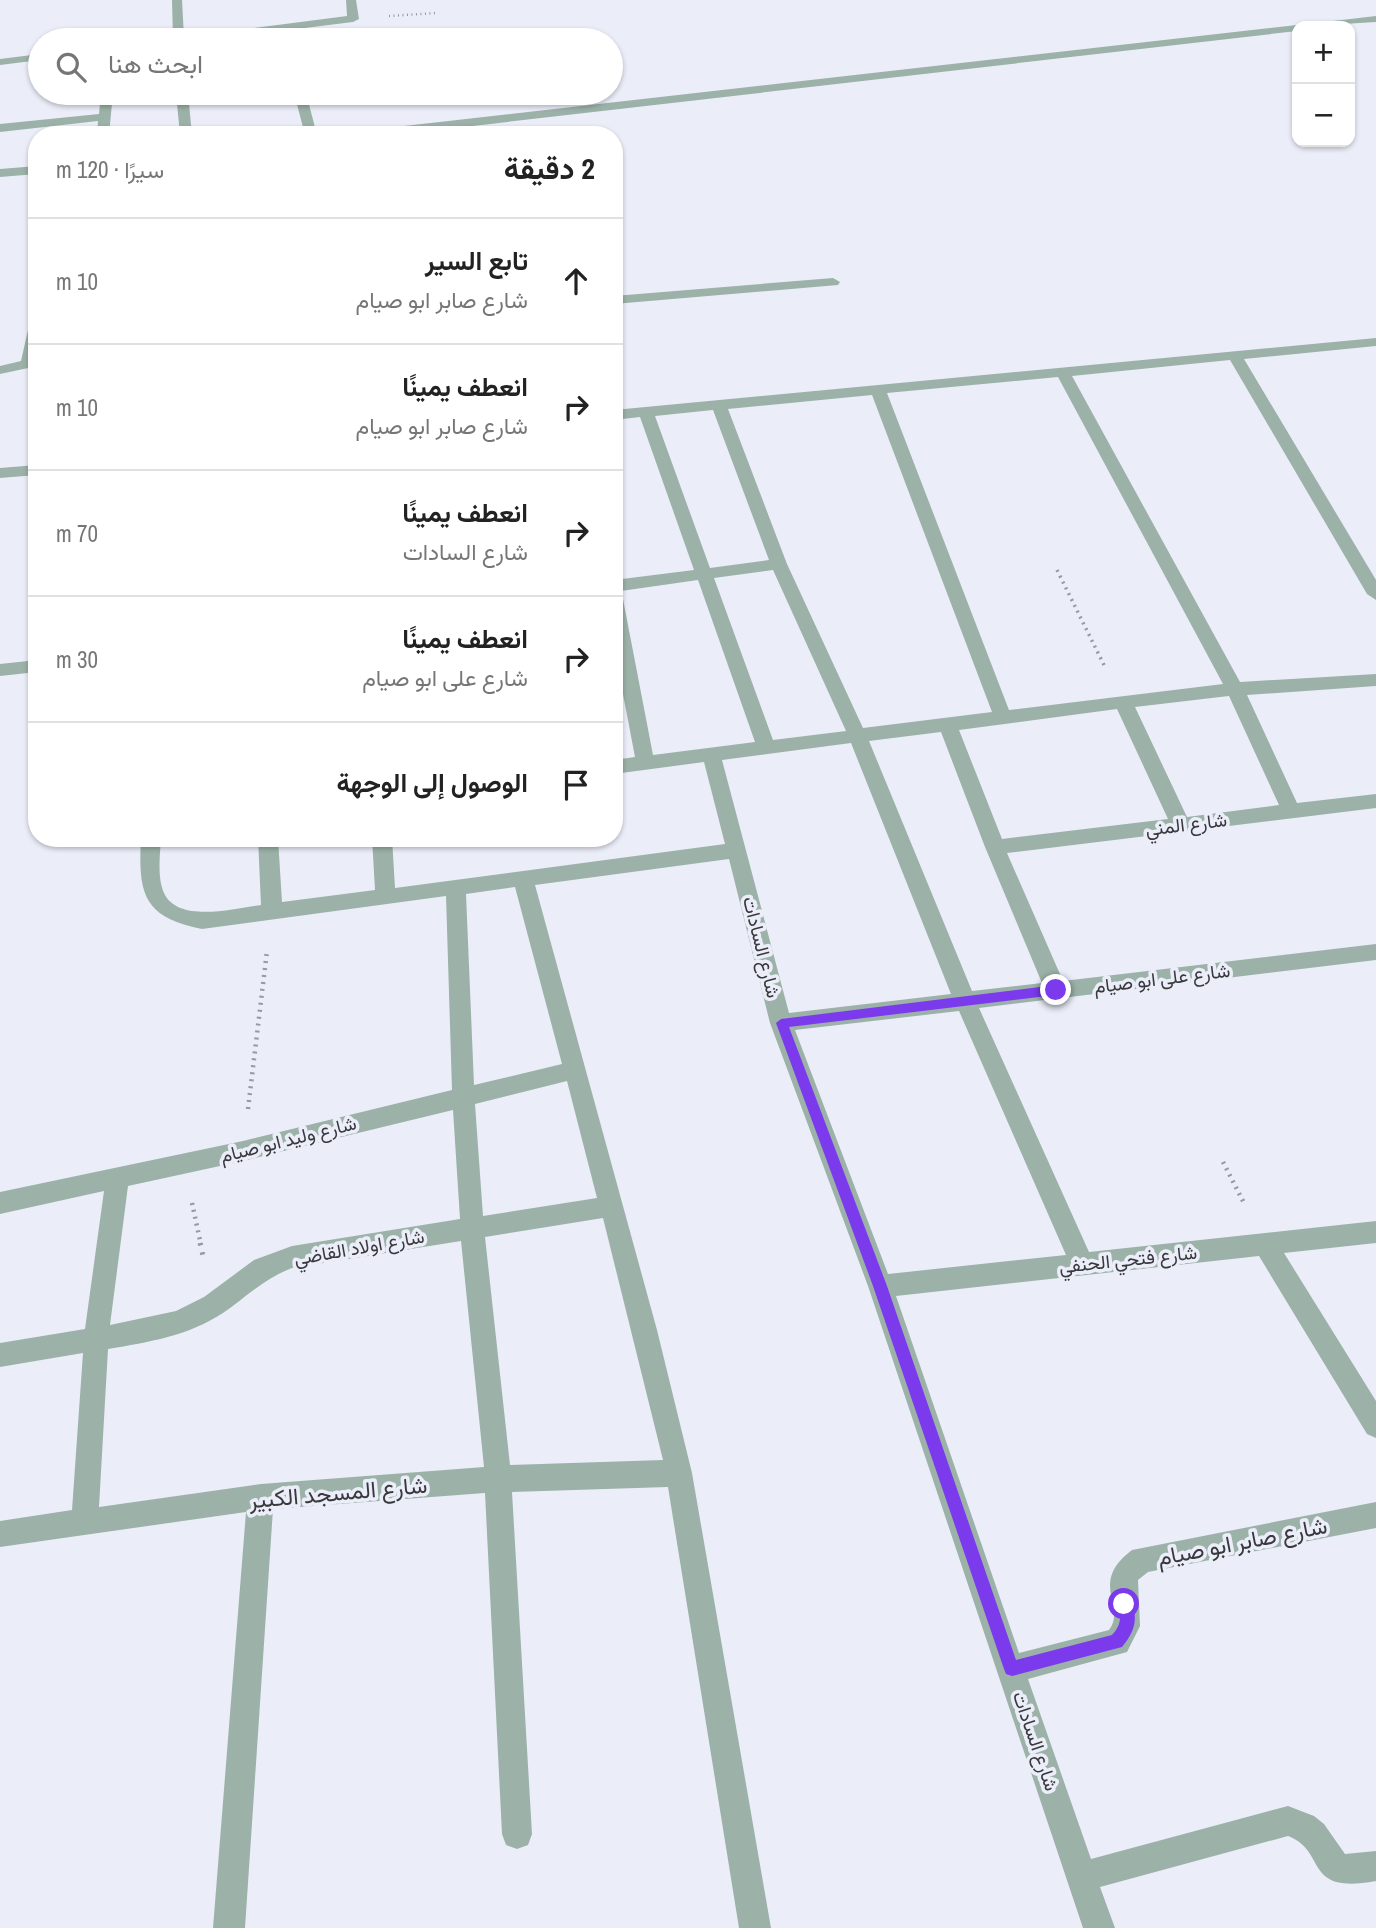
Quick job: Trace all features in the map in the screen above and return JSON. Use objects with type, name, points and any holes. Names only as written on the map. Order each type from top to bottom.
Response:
[{"type":"street","points":[[177,0],[180,28]]},
{"type":"street","points":[[312,28],[353,19],[351,0]]},
{"type":"street","points":[[1355,21],[1376,19]]},
{"type":"street","points":[[623,105],[1292,29]]},
{"type":"street","points":[[0,62],[28,58]]},
{"type":"street","points":[[104,126],[106,105]]},
{"type":"street","points":[[183,105],[185,126]]},
{"type":"street","points":[[303,105],[309,126]]},
{"type":"street","points":[[439,126],[623,105]]},
{"type":"street","points":[[0,128],[104,117]]},
{"type":"street","points":[[0,173],[28,171]]},
{"type":"street","points":[[623,299],[834,282]]},
{"type":"street","points":[[623,414],[1376,342]]},
{"type":"street","points":[[1234,355],[1376,594]]},
{"type":"street","points":[[0,369],[28,364]]},
{"type":"street","points":[[1063,372],[1235,689],[1291,811]]},
{"type":"street","points":[[878,390],[1003,717]]},
{"type":"street","points":[[719,405],[779,564],[858,737],[965,1001],[1082,1264]]},
{"type":"street","points":[[646,411],[707,574],[767,749]]},
{"type":"street","points":[[0,473],[28,471]]},
{"type":"street","points":[[623,585],[779,564]]},
{"type":"street","points":[[623,646],[645,763]]},
{"type":"street","points":[[0,670],[28,667]]},
{"type":"street","points":[[623,766],[1235,689],[1376,680]]},
{"type":"street","points":[[1123,702],[1181,825]]},
{"type":"street","points":[[948,724],[995,847],[1056,990]]},
{"type":"street","name":"شارع السادات","points":[[712,755],[781,1023],[880,1286],[1099,1928]]},
{"type":"street","name":"شارع المني","points":[[995,847],[1376,801]]},
{"type":"street","points":[[151,847],[150,886],[155,900],[166,911],[182,918],[202,921],[737,850]]},
{"type":"street","points":[[268,847],[272,912]]},
{"type":"street","points":[[382,847],[385,897]]},
{"type":"street","points":[[523,880],[612,1206],[679,1473],[755,1928]]},
{"type":"street","points":[[456,887],[463,1096],[472,1228],[498,1479],[517,1834]]},
{"type":"street","name":"شارع على ابو صيام","points":[[781,1023],[1376,952]]},
{"type":"street","name":"شارع وليد ابو صيام","points":[[0,1203],[243,1151],[575,1070]]},
{"type":"street","points":[[85,1521],[96,1339],[118,1177]]},
{"type":"street","name":"شارع اولاد القاضي","points":[[0,1355],[181,1322],[213,1305],[263,1268],[292,1257],[612,1206]]},
{"type":"street","name":"شارع فتحي الحنفي","points":[[880,1286],[1376,1231]]},
{"type":"street","points":[[1264,1243],[1376,1425]]},
{"type":"street","name":"شارع المسجد الكبير","points":[[0,1534],[261,1497],[498,1479],[679,1473]]},
{"type":"street","points":[[229,1928],[261,1497]]},
{"type":"street","name":"شارع صابر ابو صيام","points":[[1012,1669],[1117,1642],[1127,1629],[1128,1611],[1122,1592],[1126,1572],[1142,1560],[1376,1515]]},
{"type":"street","points":[[1082,1877],[1289,1822],[1306,1826],[1314,1834],[1323,1852],[1337,1867],[1353,1872],[1376,1866]]},
{"type":"path","points":[[353,19],[436,13]]},
{"type":"path","points":[[1056,570],[1123,702]]},
{"type":"path","points":[[243,1151],[272,912]]},
{"type":"path","points":[[184,1163],[213,1305]]},
{"type":"route","points":[[1056,990],[781,1023],[880,1286],[1012,1669],[1117,1642],[1127,1629],[1128,1611],[1124,1604]]}]
